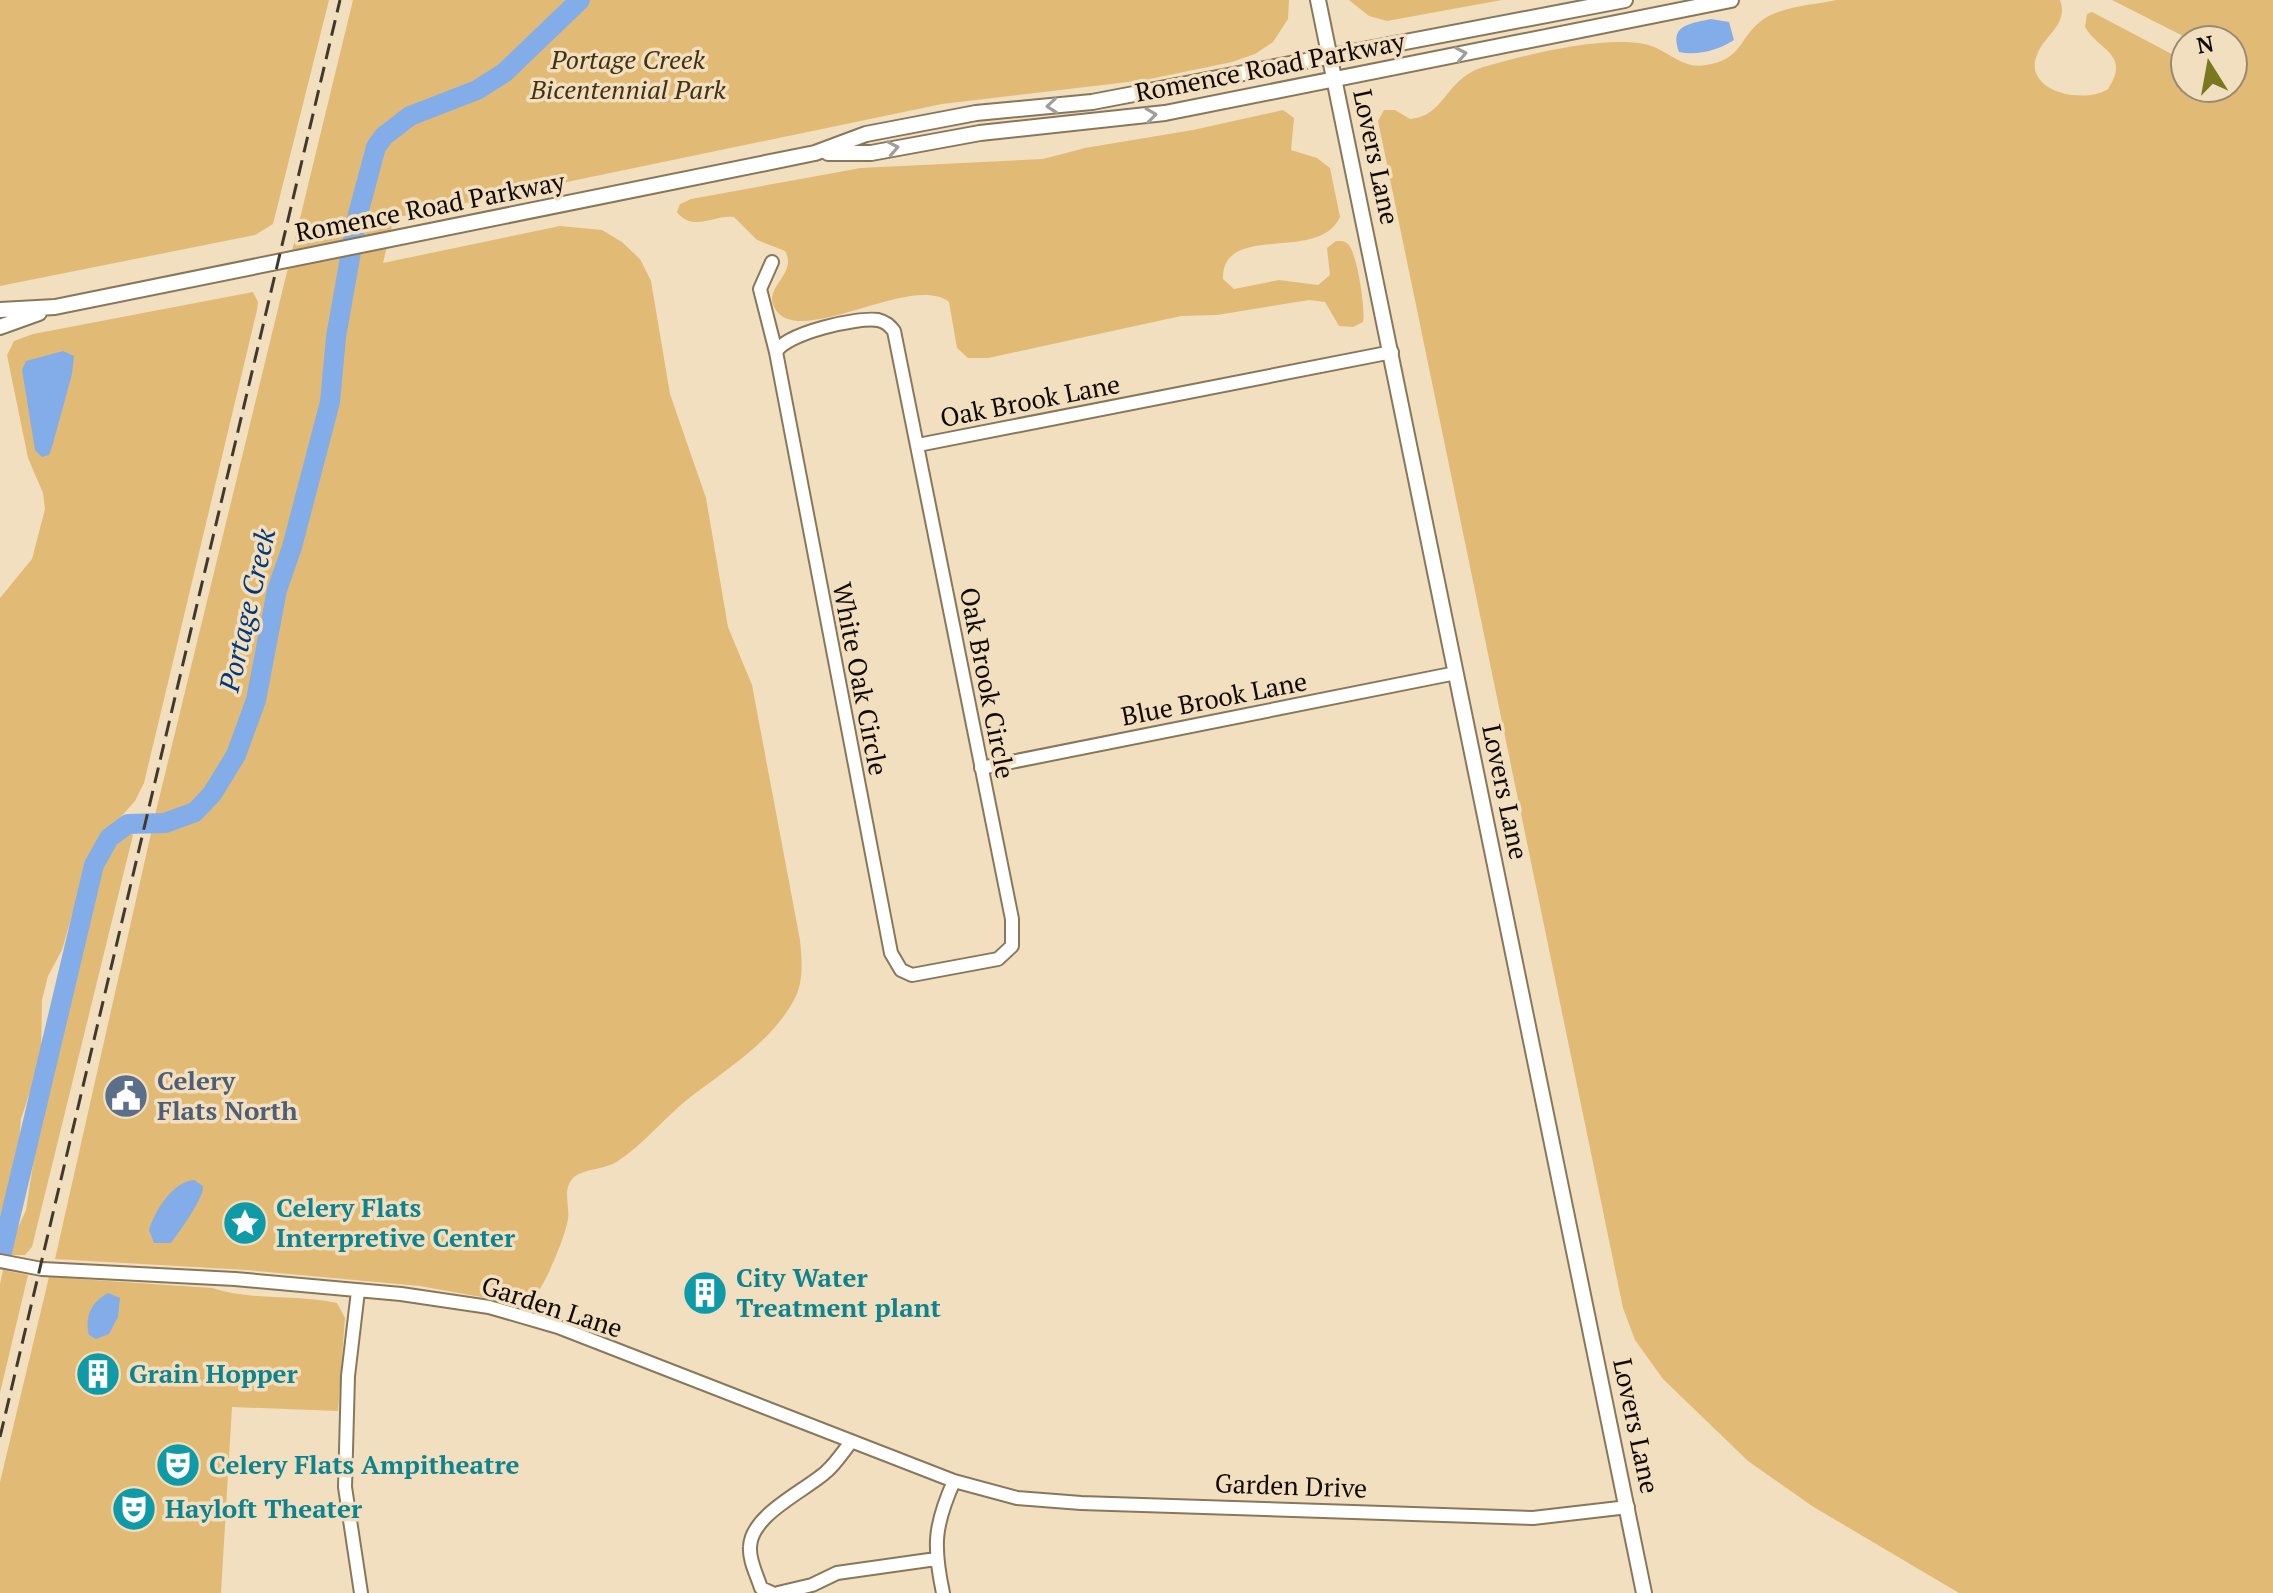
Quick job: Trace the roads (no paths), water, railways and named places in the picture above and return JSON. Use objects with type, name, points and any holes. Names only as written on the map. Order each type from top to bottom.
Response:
[{"type":"street","name":"Lovers Lane","points":[[1318,0],[1644,1593]]},
{"type":"street","name":"Romence Road Parkway","points":[[0,310],[55,307],[369,244],[815,153],[866,134],[976,113],[1092,102],[1625,0]]},
{"type":"street","name":"Romence Road Parkway","points":[[815,153],[871,153],[980,133],[1128,118],[1335,80],[1731,0]]},
{"type":"street","name":"White Oak Circle","points":[[772,262],[760,289],[776,352],[893,960],[906,973],[919,975],[998,959],[1012,946],[1013,929]]},
{"type":"street","name":"Romence Road Parkway","points":[[0,327],[55,307]]},
{"type":"street","name":"Oak Brook Lane","points":[[776,352],[784,341],[799,334],[871,320],[886,323],[895,336],[918,445],[1392,352]]},
{"type":"street","name":"Oak Brook Circle","points":[[918,445],[1013,929]]},
{"type":"street","name":"Blue Brook Lane","points":[[981,768],[1456,673]]},
{"type":"street","name":"Garden Lane","points":[[0,1261],[42,1269],[447,1299],[540,1320],[954,1481]]},
{"type":"street","points":[[358,1291],[348,1376],[345,1487],[361,1593]]},
{"type":"street","points":[[851,1442],[826,1472],[788,1498],[756,1528],[749,1543],[750,1556],[761,1588],[775,1593],[812,1585],[837,1573],[936,1559]]},
{"type":"street","name":"Garden Drive","points":[[954,1481],[1017,1498],[1081,1503],[1533,1518],[1628,1507]]},
{"type":"street","points":[[943,1593],[936,1559],[936,1527],[954,1481]]},
{"type":"water","points":[[1711,19],[1729,22],[1734,40],[1708,51],[1679,52],[1679,31]]},
{"type":"water","points":[[63,351],[74,356],[72,374],[52,447],[49,455],[42,457],[35,450],[22,370],[26,361]]},
{"type":"water","points":[[194,1180],[203,1186],[203,1191],[191,1214],[171,1243],[154,1243],[149,1230],[160,1206],[179,1186]]},
{"type":"water","points":[[108,1293],[120,1298],[118,1317],[109,1334],[96,1339],[89,1335],[89,1316],[98,1300]]},
{"type":"waterway","name":"Portage Creek","points":[[2,1252],[94,865],[109,838],[128,824],[165,823],[195,812],[212,794],[236,755],[256,700],[277,590],[292,547],[330,402],[336,337],[357,218],[376,147],[384,136],[410,116],[477,90],[504,73],[580,0]]},
{"type":"railway","points":[[0,1437],[340,0]]},
{"type":"place","name":"Celery Flats North","points":[[126,1096]]},
{"type":"place","name":"Celery Flats Interpretive Center","points":[[245,1223]]},
{"type":"place","name":"City Water Treatment plant","points":[[705,1293]]},
{"type":"place","name":"Grain Hopper","points":[[98,1374]]},
{"type":"place","name":"Celery Flats Ampitheatre","points":[[178,1465]]},
{"type":"place","name":"Hayloft Theater","points":[[134,1509]]},
{"type":"park label","name":"Portage Creek Bicentennial Park","points":[[628,75]]}]
